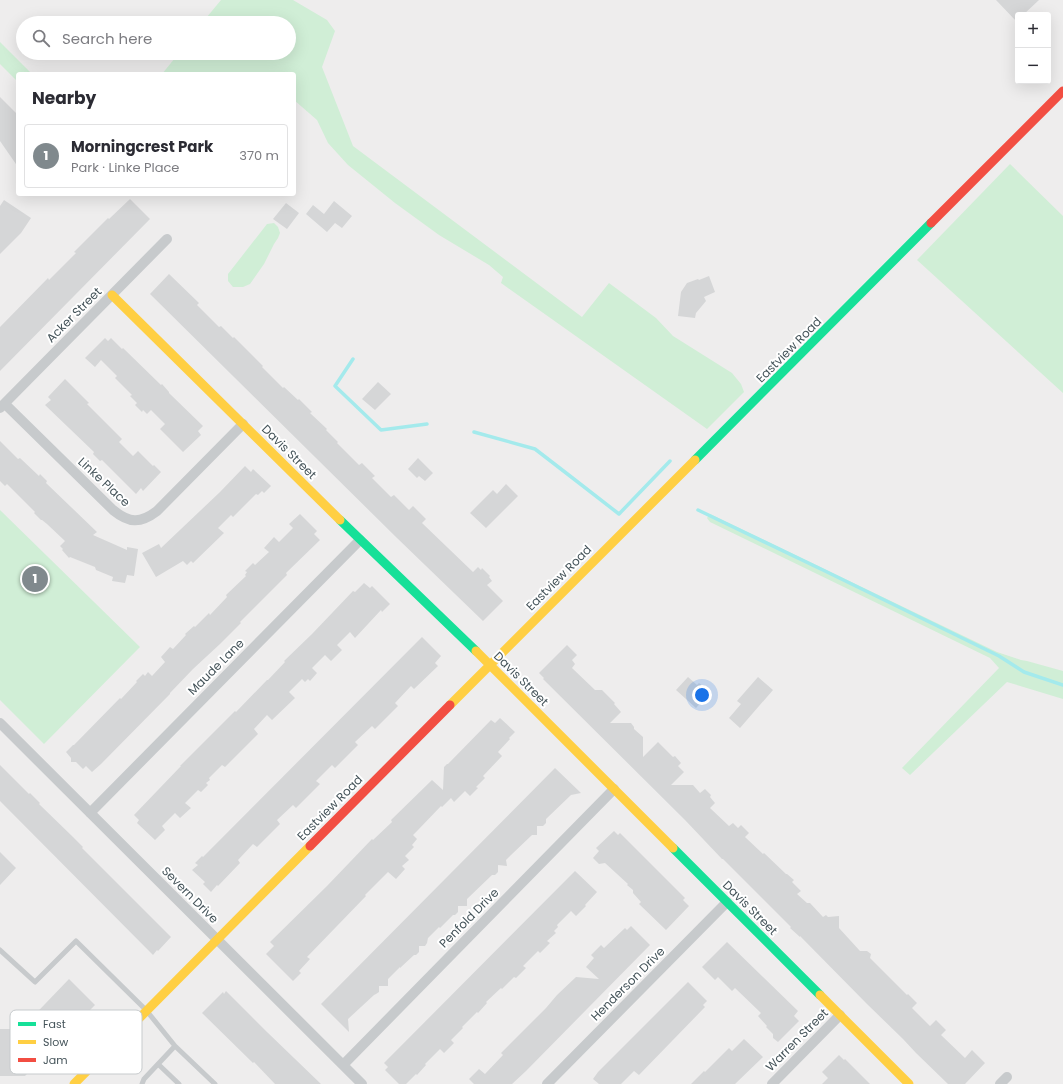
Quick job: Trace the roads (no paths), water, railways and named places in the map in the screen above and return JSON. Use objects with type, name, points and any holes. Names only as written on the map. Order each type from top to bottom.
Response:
[{"type":"street","name":"Eastview Road","points":[[142,1014],[1063,91]]},
{"type":"street","name":"Acker Street","points":[[2,406],[167,239]]},
{"type":"street","name":"Davis Street","points":[[112,294],[360,540],[490,665],[909,1084]]},
{"type":"street","name":"Linke Place","points":[[2,406],[112,510],[129,520],[151,516],[157,511],[244,424]]},
{"type":"street","name":"Maude Lane","points":[[90,813],[360,540]]},
{"type":"street","name":"Severn Drive","points":[[0,723],[362,1084]]},
{"type":"street","name":"Penfold Drive","points":[[343,1065],[614,789]]},
{"type":"street","name":"Henderson Drive","points":[[547,1084],[727,902]]},
{"type":"street","name":"Warren Street","points":[[772,1084],[840,1015]]},
{"type":"street","name":"Eastview Road","points":[[74,1084],[84,1074]]},
{"type":"lane","points":[[0,950],[35,982],[76,941],[146,1010],[175,1046],[215,1084]]},
{"type":"lane","points":[[142,1084],[144,1079],[175,1046]]},
{"type":"lane","points":[[158,1064],[179,1084]]},
{"type":"waterway","points":[[353,359],[335,386],[381,430],[427,424]]},
{"type":"waterway","points":[[474,432],[535,449],[619,514],[670,461]]},
{"type":"waterway","points":[[698,510],[999,656],[1024,672],[1063,685]]},
{"type":"place","name":"Morningcrest Park","points":[[35,579]]}]
